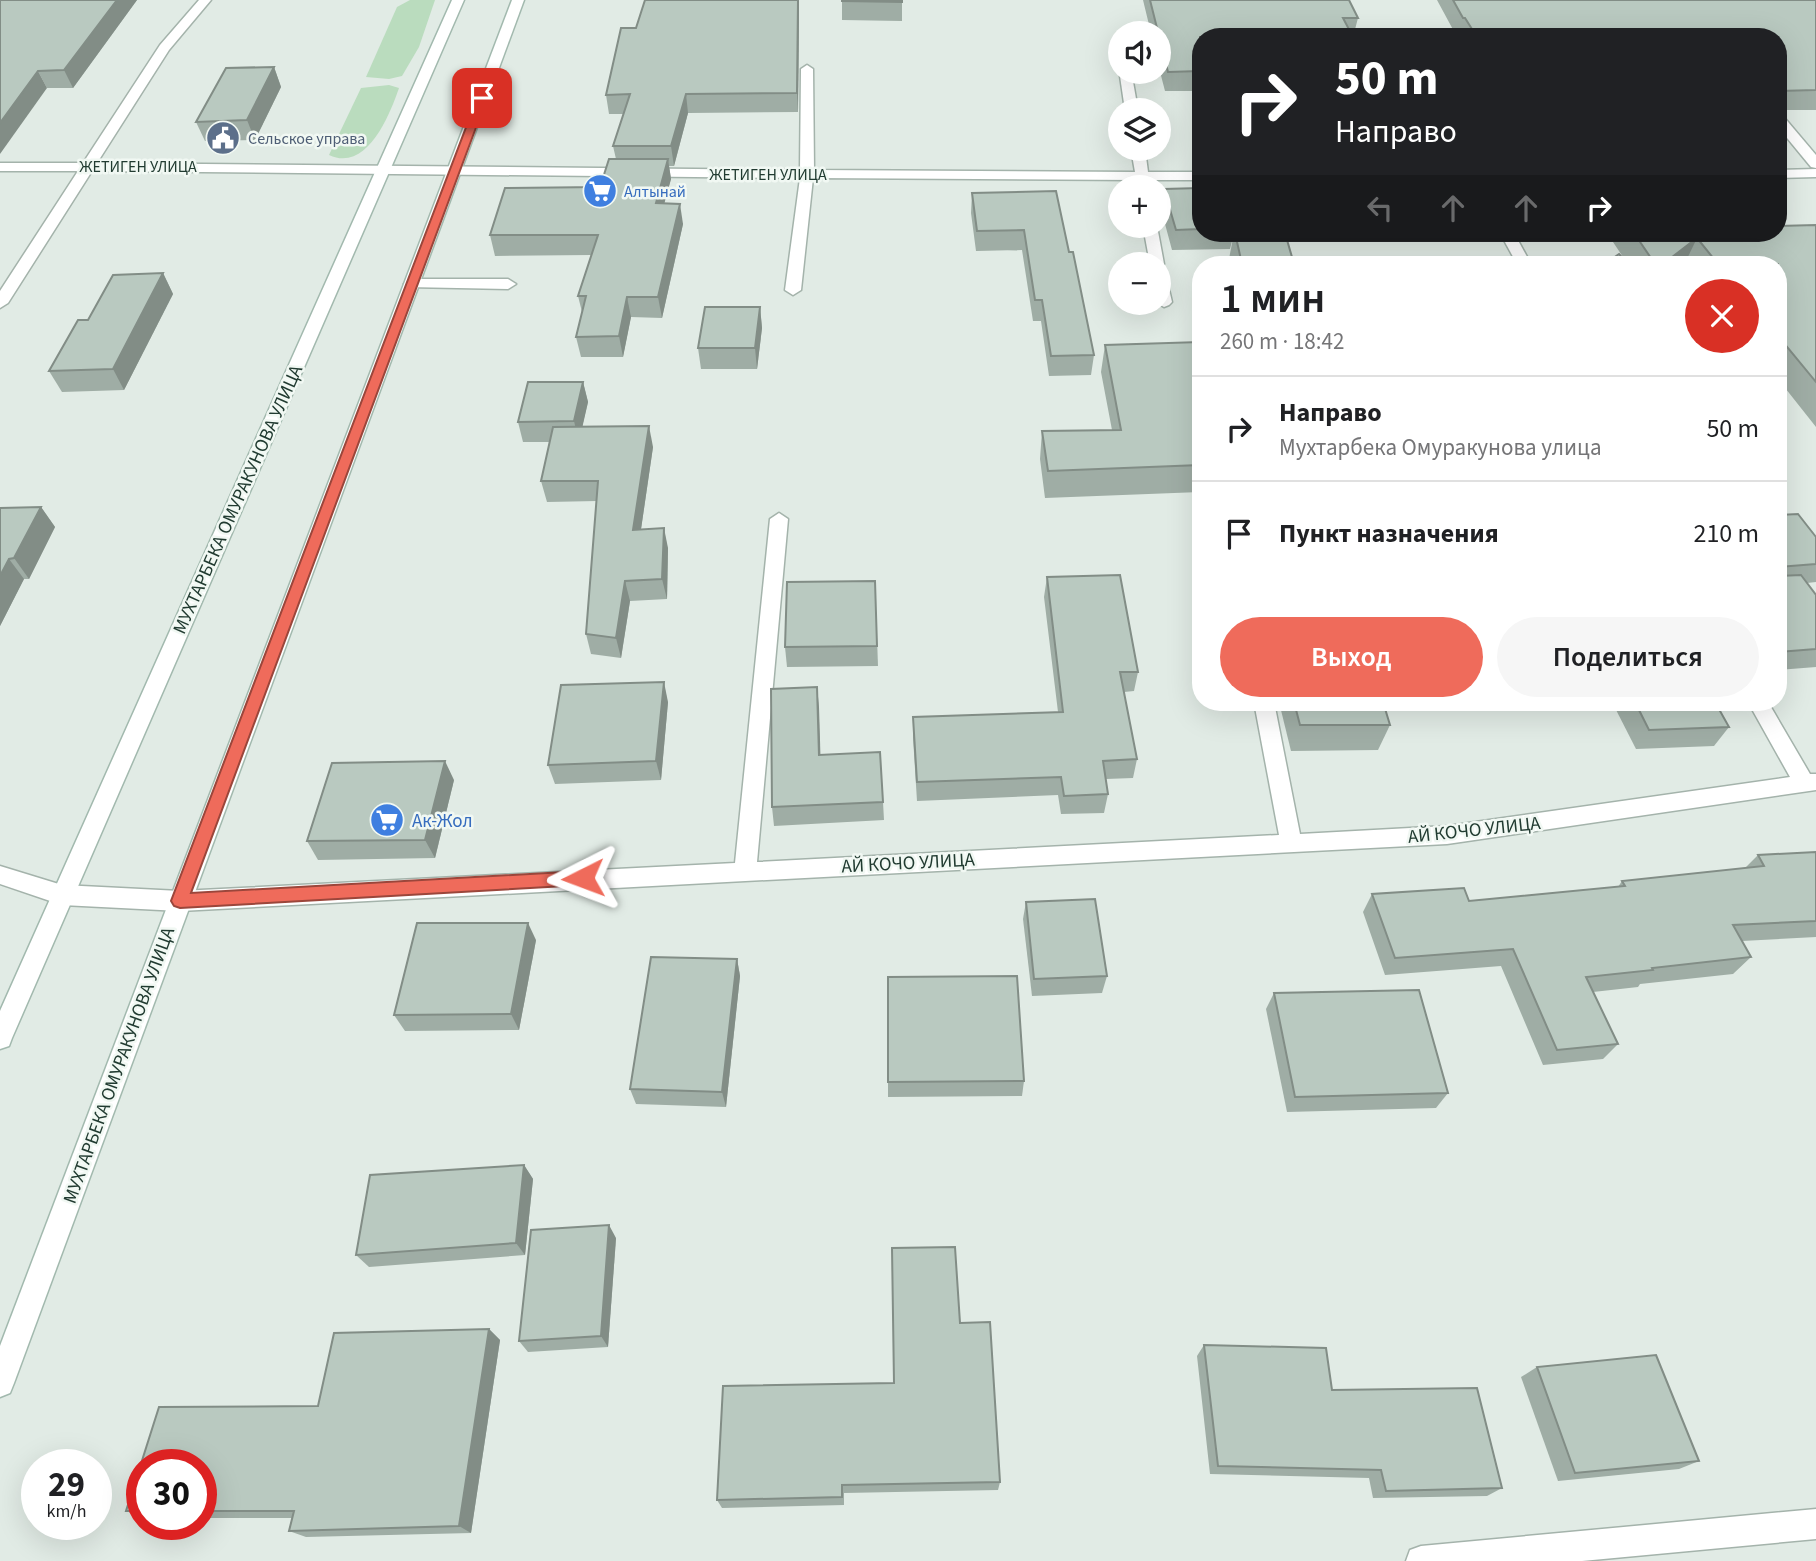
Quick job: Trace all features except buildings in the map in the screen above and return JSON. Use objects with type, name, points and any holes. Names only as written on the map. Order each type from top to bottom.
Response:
[{"type":"street","points":[[0,303],[164,48],[205,0]]},
{"type":"street","name":"МУХТАРБЕКА ОМУРАКУНОВА УЛИЦА","points":[[0,1038],[458,0]]},
{"type":"street","name":"МУХТАРБЕКА ОМУРАКУНОВА УЛИЦА","points":[[0,1382],[518,0]]},
{"type":"street","points":[[793,290],[807,174],[807,69]]},
{"type":"street","points":[[1787,130],[1816,164]]},
{"type":"street","name":"ЖЕТИГЕН УЛИЦА","points":[[0,167],[383,168],[454,172],[807,174],[1108,181]]},
{"type":"street","points":[[1787,174],[1816,173]]},
{"type":"street","name":"ЖЕТИГЕН УЛИЦА","points":[[1171,179],[1192,177]]},
{"type":"street","points":[[412,285],[508,284]]},
{"type":"street","points":[[744,869],[779,519]]},
{"type":"street","points":[[1266,711],[1291,843]]},
{"type":"street","points":[[1764,711],[1810,783]]},
{"type":"street","name":"АЙ КОЧО УЛИЦА","points":[[0,876],[62,895],[180,901],[744,869],[1447,835],[1810,783]]},
{"type":"street","points":[[1421,1561],[1816,1524]]},
{"type":"green space","points":[[410,0],[435,0],[419,47],[402,76],[389,79],[366,77],[397,7]]},
{"type":"green space","points":[[389,85],[399,88],[390,112],[375,138],[355,156],[343,158],[329,155],[361,88]]},
{"type":"place","name":"Сельское управа","points":[[223,138]]},
{"type":"place","name":"Алтынай","points":[[600,191]]},
{"type":"place","name":"Ак-Жол","points":[[387,820]]},
{"type":"route","points":[[482,98],[180,901],[583,878]]}]
